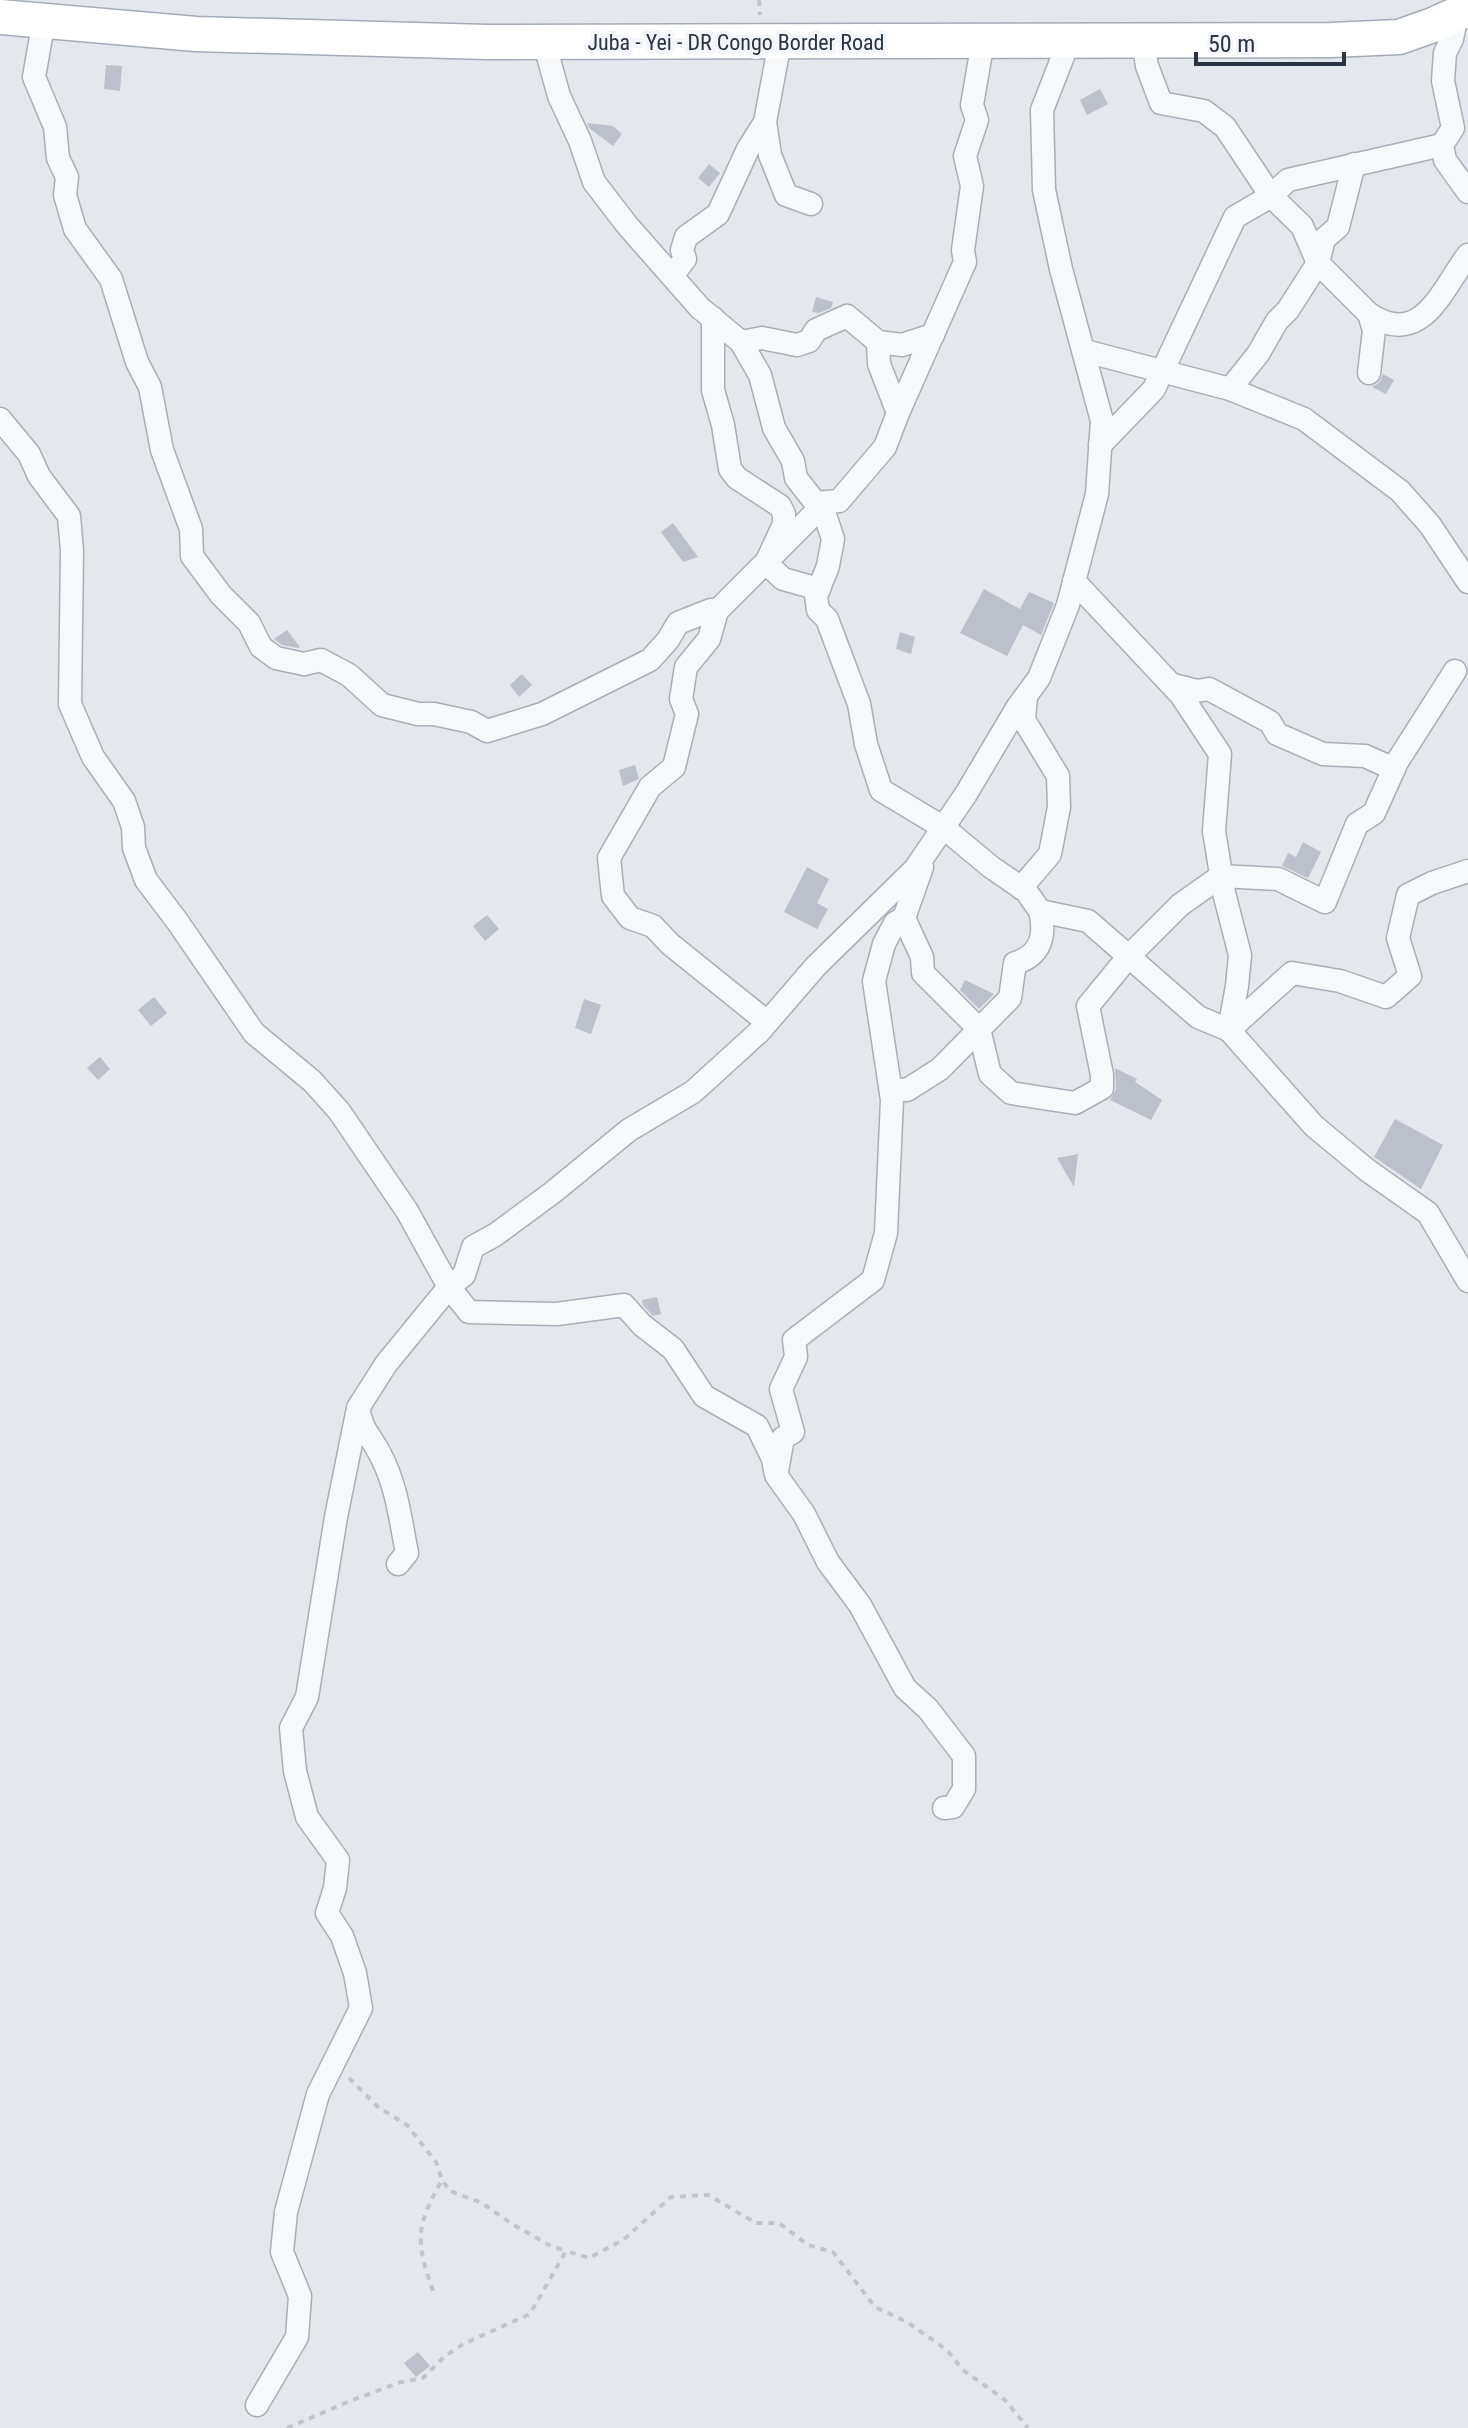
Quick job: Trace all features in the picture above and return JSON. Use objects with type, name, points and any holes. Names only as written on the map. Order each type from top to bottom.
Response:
[{"type":"main road","name":"Juba - Yei - DR Congo Border Road","points":[[0,17],[196,34],[544,42],[1143,41],[1399,37],[1463,11]]},
{"type":"street","points":[[1463,11],[1445,53],[1443,81],[1453,128],[1442,145],[1445,160],[1468,192]]},
{"type":"street","points":[[44,20],[34,77],[55,127],[58,158],[67,177],[65,195],[75,229],[111,279],[137,362],[150,387],[162,450],[191,529],[192,556],[221,595],[249,623],[261,647],[276,658],[304,664],[321,660],[338,667],[382,705],[471,722],[487,731],[542,714],[650,660],[678,623],[711,610],[717,611]]},
{"type":"street","points":[[767,1022],[670,944],[653,926],[630,918],[613,896],[609,858],[650,787],[674,767],[687,714],[681,699],[686,667],[709,639],[717,611],[818,506],[839,501],[885,447],[896,423],[965,262],[963,250],[972,186],[965,156],[977,120],[972,105],[983,41]]},
{"type":"street","points":[[257,2405],[297,2337],[300,2296],[282,2252],[286,2212],[318,2094],[361,2008],[355,1973],[342,1936],[327,1913],[335,1888],[338,1860],[307,1817],[295,1771],[291,1728],[307,1697],[336,1517],[358,1408],[386,1364],[449,1287],[464,1275],[473,1247],[495,1235],[552,1193],[629,1130],[693,1092],[767,1022],[816,966],[915,869],[1039,678],[1068,605],[1097,494],[1102,421],[1061,269],[1044,190],[1042,110],[1069,41]]},
{"type":"street","points":[[1143,41],[1147,66],[1161,103],[1204,111],[1225,127],[1271,196],[1302,226],[1318,263],[1369,314],[1395,326],[1427,314],[1468,255]]},
{"type":"street","points":[[544,42],[559,96],[580,141],[594,182],[627,225],[700,308],[741,342],[760,375],[774,428],[793,461],[796,478],[818,506],[833,539],[828,566],[816,596],[818,610],[827,619],[859,704],[866,744],[881,790],[944,828],[1021,888],[1040,911],[1042,942],[1027,960],[1015,963],[1010,998],[940,1069],[907,1090],[891,1089]]},
{"type":"street","points":[[780,42],[765,122],[770,155],[786,195],[811,204]]},
{"type":"street","points":[[672,276],[685,259],[682,250],[686,237],[718,214],[748,149],[765,122]]},
{"type":"street","points":[[1100,445],[1154,389],[1235,217],[1271,196],[1288,180],[1442,145]]},
{"type":"street","points":[[1230,389],[1258,354],[1318,263],[1324,239],[1338,227],[1354,164]]},
{"type":"street","points":[[1369,314],[1374,330],[1369,373]]},
{"type":"street","points":[[741,342],[762,338],[797,345],[809,341],[816,330],[847,316],[878,342],[902,345],[933,335]]},
{"type":"street","points":[[713,318],[713,390],[723,425],[730,469],[737,478],[780,506],[784,514],[784,524],[766,563]]},
{"type":"street","points":[[878,342],[879,364],[898,413]]},
{"type":"street","points":[[1085,351],[1230,389],[1304,419],[1400,491],[1430,525],[1468,582]]},
{"type":"street","points":[[0,419],[29,454],[39,476],[69,516],[72,551],[70,704],[93,757],[124,801],[133,827],[134,848],[146,880],[254,1033],[312,1081],[339,1111],[407,1211],[449,1287],[469,1312],[557,1314],[624,1305],[642,1325],[673,1349],[704,1396],[757,1426],[773,1459],[776,1475],[804,1514],[828,1562],[860,1605],[905,1688],[928,1709],[964,1756],[964,1789],[953,1807],[944,1808]]},
{"type":"street","points":[[766,563],[783,579],[819,589]]},
{"type":"street","points":[[1074,581],[1173,685],[1220,754],[1214,831],[1240,955],[1229,1030]]},
{"type":"street","points":[[904,918],[922,957],[923,973],[979,1029],[990,1074],[1011,1093],[1075,1103],[1102,1088],[1088,1006],[1129,956],[1180,905],[1221,876],[1278,879],[1325,902],[1357,824],[1374,813],[1394,769],[1455,671]]},
{"type":"street","points":[[1173,685],[1197,691],[1209,689],[1270,722],[1277,734],[1323,754],[1365,756],[1394,769]]},
{"type":"street","points":[[1021,888],[1050,854],[1059,807],[1058,776],[1024,720],[1026,696]]},
{"type":"street","points":[[776,1475],[783,1438],[793,1432],[781,1389],[796,1357],[794,1340],[873,1280],[886,1233],[891,1089],[874,981],[884,944],[895,923],[904,918],[928,851]]},
{"type":"street","points":[[1229,1030],[1292,973],[1340,981],[1386,997],[1410,976],[1398,938],[1408,895],[1468,871]]},
{"type":"street","points":[[1040,911],[1088,921],[1198,1017],[1229,1030],[1314,1126],[1367,1170],[1428,1213],[1468,1281]]},
{"type":"street","points":[[358,1408],[362,1429],[379,1452],[401,1510],[407,1553],[398,1564]]},
{"type":"path","points":[[334,2061],[378,2107],[407,2125],[436,2162],[442,2180],[450,2191],[482,2203],[551,2246],[589,2258],[623,2240],[671,2197],[708,2195],[756,2223],[779,2223],[808,2245],[833,2252],[875,2307],[907,2322],[947,2350],[963,2370],[1005,2400],[1028,2428]]},
{"type":"path","points":[[433,2291],[419,2232],[442,2180]]},
{"type":"path","points":[[287,2428],[401,2382],[423,2378],[444,2357],[463,2344],[530,2314],[566,2251]]},
{"type":"building","points":[[106,65],[122,66],[120,91],[104,89]]},
{"type":"building","points":[[1100,89],[1108,104],[1087,115],[1080,100]]},
{"type":"building","points":[[587,123],[613,126],[622,134],[613,146],[589,128]]},
{"type":"building","points":[[709,164],[720,173],[709,187],[698,178]]},
{"type":"building","points":[[816,297],[833,302],[831,308],[819,313],[812,312]]},
{"type":"building","points":[[1383,374],[1394,380],[1386,394],[1372,387],[1380,382]]},
{"type":"building","points":[[673,523],[698,557],[683,562],[661,532]]},
{"type":"building","points":[[984,589],[1020,609],[1029,592],[1054,603],[1041,635],[1023,625],[1007,656],[960,633]]},
{"type":"building","points":[[287,630],[300,647],[282,645],[274,639]]},
{"type":"building","points":[[900,632],[915,637],[911,654],[896,649]]},
{"type":"building","points":[[522,674],[532,685],[519,697],[510,685]]},
{"type":"building","points":[[635,765],[639,779],[623,786],[619,770]]},
{"type":"building","points":[[1303,842],[1321,852],[1308,878],[1282,866],[1288,853],[1296,857]]},
{"type":"building","points":[[807,867],[829,879],[817,903],[828,909],[817,929],[784,912]]},
{"type":"building","points":[[487,915],[499,929],[485,941],[473,926]]},
{"type":"building","points":[[965,980],[994,994],[979,1009],[960,990]]},
{"type":"building","points":[[154,997],[167,1013],[151,1026],[138,1010]]},
{"type":"building","points":[[584,999],[601,1005],[591,1034],[575,1028]]},
{"type":"building","points":[[100,1057],[110,1069],[98,1080],[87,1068]]},
{"type":"building","points":[[1115,1068],[1137,1079],[1135,1082],[1162,1100],[1151,1120],[1110,1100],[1116,1089]]},
{"type":"building","points":[[1395,1119],[1443,1145],[1421,1189],[1374,1157]]},
{"type":"building","points":[[1078,1154],[1074,1187],[1057,1158]]},
{"type":"building","points":[[657,1297],[661,1314],[653,1316],[642,1300]]},
{"type":"building","points":[[418,2352],[430,2366],[416,2377],[404,2363]]}]
